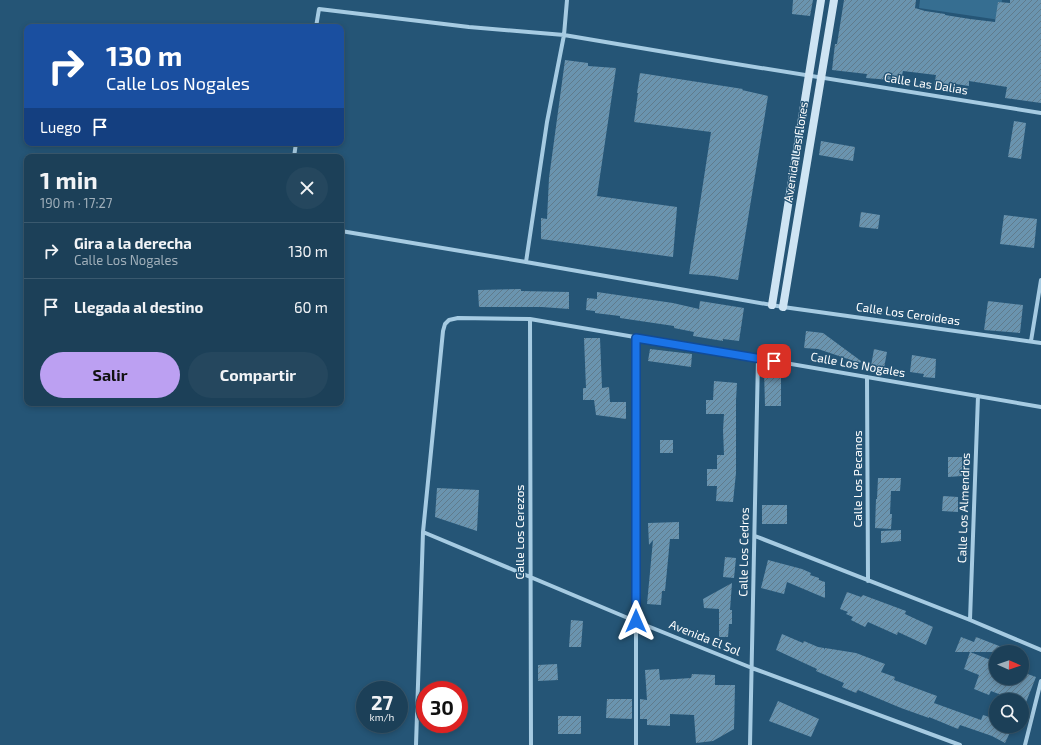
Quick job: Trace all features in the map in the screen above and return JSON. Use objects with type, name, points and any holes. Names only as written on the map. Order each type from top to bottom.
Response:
[{"type":"street","points":[[526,262],[547,122],[564,35],[567,0]]},
{"type":"street","name":"Avenida Las Flores","points":[[772,306],[821,0]]},
{"type":"street","name":"Avenida Las Flores","points":[[783,307],[834,0]]},
{"type":"street","name":"Calle Las Dalias","points":[[316,24],[319,9],[564,35],[1041,113]]},
{"type":"street","name":"Calle Los Ceroideas","points":[[344,232],[772,306],[1041,343]]},
{"type":"street","points":[[1031,341],[1041,280]]},
{"type":"street","name":"Calle Los Nogales","points":[[423,532],[443,331],[445,324],[449,320],[458,318],[530,319],[1041,406]]},
{"type":"street","name":"Calle Los Cerezos","points":[[530,319],[531,745]]},
{"type":"street","points":[[636,338],[636,745]]},
{"type":"street","name":"Calle Los Cedros","points":[[750,745],[758,358]]},
{"type":"street","name":"Calle Los Pecanos","points":[[867,377],[868,581]]},
{"type":"street","name":"Calle Los Almendros","points":[[970,620],[978,396]]},
{"type":"street","points":[[416,745],[423,532]]},
{"type":"street","name":"Avenida El Sol","points":[[423,532],[752,668],[960,745]]},
{"type":"street","points":[[755,536],[970,620],[1041,650]]},
{"type":"street","points":[[1026,745],[1041,681]]},
{"type":"shaded area","points":[[920,0],[1002,0],[1000,20],[919,8]]},
{"type":"building","points":[[793,0],[813,0],[810,16],[792,14]]},
{"type":"building","points":[[844,0],[916,0],[915,8],[925,11],[995,22],[998,2],[1010,3],[1010,0],[1041,0],[1041,103],[1005,98],[1007,87],[969,81],[969,86],[949,83],[948,88],[934,86],[936,75],[903,71],[901,79],[891,78],[891,80],[866,78],[867,74],[832,70],[835,44],[837,44]]},
{"type":"building","points":[[565,60],[588,63],[588,66],[616,68],[597,196],[677,207],[673,257],[541,239],[541,218],[547,219],[549,178]]},
{"type":"building","points":[[640,73],[743,89],[742,90],[768,96],[738,280],[689,274],[711,132],[634,122]]},
{"type":"building","points":[[1014,121],[1026,123],[1021,159],[1008,157]]},
{"type":"building","points":[[821,141],[855,147],[853,161],[819,155]]},
{"type":"building","points":[[861,212],[880,215],[878,229],[859,227]]},
{"type":"building","points":[[1004,215],[1037,219],[1034,248],[1000,244]]},
{"type":"building","points":[[521,289],[521,291],[569,292],[569,309],[542,307],[479,307],[478,290]]},
{"type":"building","points":[[597,292],[673,303],[699,309],[700,301],[744,308],[739,341],[723,339],[723,341],[693,336],[694,332],[674,328],[674,326],[620,318],[620,316],[595,313],[595,311],[586,310],[587,298],[597,299]]},
{"type":"building","points":[[988,301],[1023,305],[1020,333],[984,330]]},
{"type":"building","points":[[806,331],[823,333],[861,361],[860,363],[818,349],[804,348]]},
{"type":"building","points":[[584,338],[600,338],[602,388],[609,387],[610,402],[626,402],[626,419],[596,415],[594,400],[583,400],[583,388],[586,388]]},
{"type":"building","points":[[650,349],[692,354],[691,367],[648,361]]},
{"type":"building","points":[[874,349],[887,352],[884,368],[871,366]]},
{"type":"building","points":[[912,355],[936,359],[935,378],[923,377],[924,374],[910,372]]},
{"type":"building","points":[[764,370],[781,371],[781,406],[765,406]]},
{"type":"building","points":[[714,381],[737,383],[736,473],[733,502],[716,501],[717,486],[707,486],[707,469],[717,469],[717,455],[724,455],[724,414],[706,414],[706,400],[713,400]]},
{"type":"building","points":[[660,440],[673,440],[673,453],[660,453]]},
{"type":"building","points":[[948,457],[962,457],[962,476],[948,477]]},
{"type":"building","points":[[878,478],[901,478],[900,491],[891,491],[891,529],[875,528]]},
{"type":"building","points":[[437,488],[479,490],[477,531],[435,517]]},
{"type":"building","points":[[943,496],[958,497],[958,512],[942,511]]},
{"type":"building","points":[[762,505],[787,505],[787,524],[762,524]]},
{"type":"building","points":[[679,522],[679,539],[670,539],[665,591],[662,591],[661,605],[647,604],[653,540],[649,545],[648,523]]},
{"type":"building","points":[[901,530],[901,541],[881,543],[881,531]]},
{"type":"building","points":[[725,557],[736,558],[734,578],[723,577]]},
{"type":"building","points":[[768,560],[802,569],[811,573],[810,575],[825,582],[825,598],[787,582],[784,594],[761,588]]},
{"type":"building","points":[[732,583],[730,610],[732,610],[732,624],[729,624],[728,637],[719,637],[719,609],[704,608],[703,599]]},
{"type":"building","points":[[847,592],[861,597],[863,595],[906,611],[905,614],[933,627],[926,645],[898,632],[897,635],[868,622],[865,627],[851,620],[853,617],[846,614],[848,612],[840,609]]},
{"type":"building","points":[[571,620],[583,621],[581,647],[569,647]]},
{"type":"building","points":[[782,634],[803,643],[804,641],[824,648],[824,650],[825,648],[856,653],[885,664],[881,672],[895,677],[894,680],[937,696],[934,703],[981,720],[983,715],[989,717],[989,733],[1010,733],[1005,743],[992,736],[960,725],[958,729],[858,690],[856,693],[842,687],[844,683],[816,671],[817,669],[776,650]]},
{"type":"building","points":[[961,637],[974,642],[976,637],[997,645],[989,645],[989,652],[955,652]]},
{"type":"building","points":[[970,652],[989,659],[989,685],[1029,685],[1029,674],[1036,677],[1029,695],[1029,693],[996,693],[991,691],[989,695],[974,689],[979,675],[964,669]]},
{"type":"building","points":[[557,664],[558,680],[538,681],[538,665]]},
{"type":"building","points":[[659,669],[660,680],[691,678],[692,674],[715,675],[715,685],[735,685],[734,729],[713,741],[696,743],[694,715],[670,714],[670,726],[647,725],[647,719],[640,719],[640,699],[647,700],[645,670]]},
{"type":"building","points":[[607,699],[632,699],[632,719],[606,718]]},
{"type":"building","points":[[778,701],[819,719],[811,737],[769,721]]},
{"type":"building","points":[[558,716],[581,716],[581,734],[558,734]]},
{"type":"route","points":[[636,621],[636,338],[774,361]]}]
